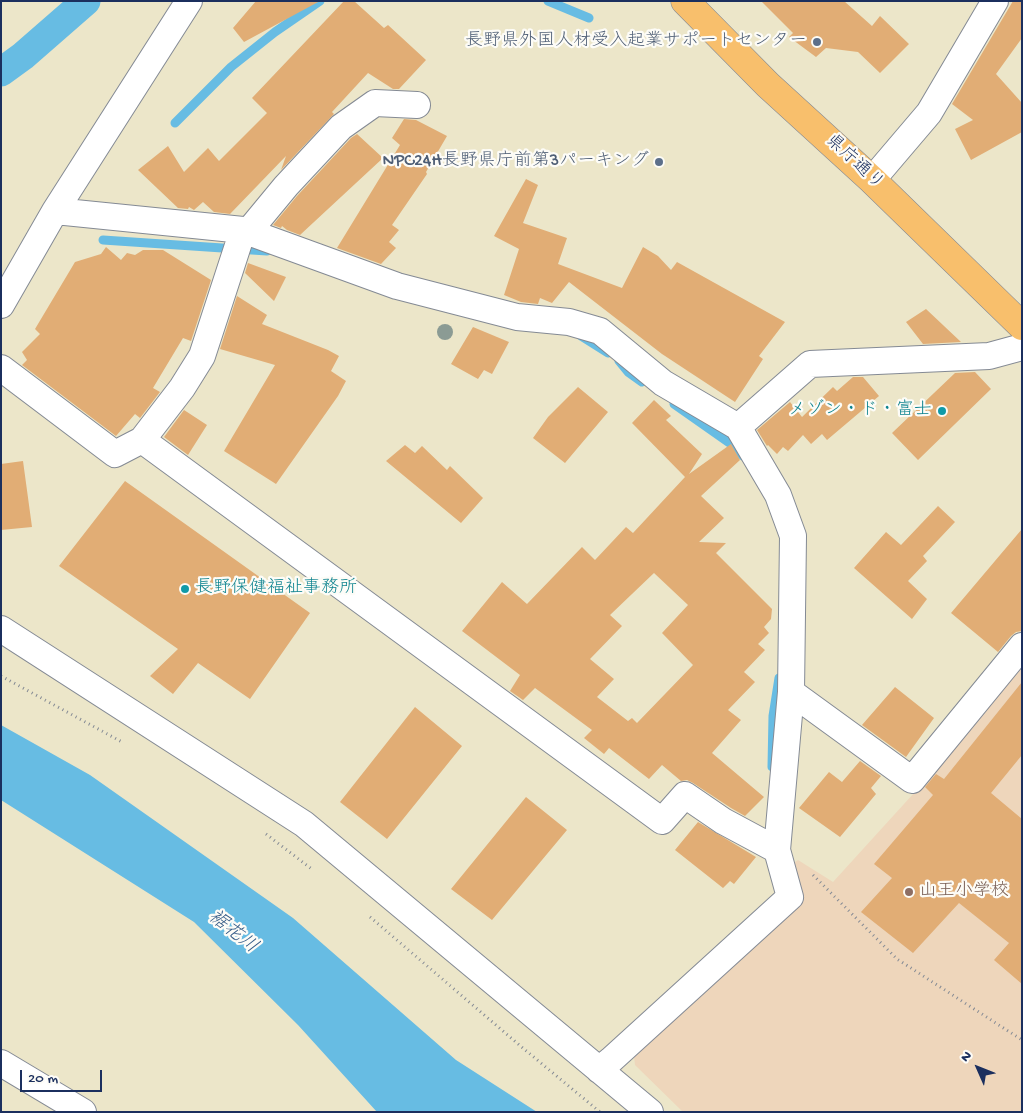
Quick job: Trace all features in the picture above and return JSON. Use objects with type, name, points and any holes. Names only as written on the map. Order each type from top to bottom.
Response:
[{"type":"highway","name":"県庁通り","points":[[685,1],[768,85],[872,180],[1022,326]]},
{"type":"street","points":[[1,306],[56,211],[189,1]]},
{"type":"street","points":[[872,180],[928,113],[995,1]]},
{"type":"street","points":[[1,368],[115,454],[142,440],[182,388],[202,356],[242,239],[286,186],[341,127],[376,103],[417,105]]},
{"type":"street","points":[[56,211],[242,239],[397,286],[516,317],[569,322],[600,331],[663,382],[738,427],[778,495],[793,536],[790,692],[777,850],[790,897],[599,1070]]},
{"type":"street","points":[[738,427],[810,364],[988,356],[1022,347]]},
{"type":"street","points":[[142,440],[662,821],[685,796],[723,821],[777,850]]},
{"type":"street","points":[[1,629],[304,824],[650,1112]]},
{"type":"street","points":[[790,692],[912,780],[1022,646]]},
{"type":"street","points":[[1,1063],[83,1112]]},
{"type":"path","points":[[1,676],[130,746]]},
{"type":"path","points":[[262,831],[317,873]]},
{"type":"path","points":[[811,873],[898,959],[1022,1040]]},
{"type":"path","points":[[369,917],[600,1112]]},
{"type":"shaded area","name":"山王小学校","points":[[1022,663],[1022,1112],[683,1112],[635,1065],[634,1056],[799,902],[790,866],[798,860],[833,882],[914,793]]},
{"type":"water","name":"裾花川","points":[[1,725],[90,775],[293,918],[456,1060],[537,1112],[377,1112],[298,1025],[194,922],[1,800]]},
{"type":"building","points":[[256,1],[320,1],[244,42],[233,28]]},
{"type":"building","points":[[344,1],[354,1],[384,28],[388,25],[426,60],[399,89],[393,89],[368,73],[332,112],[334,114],[281,170],[286,156],[230,214],[214,212],[203,202],[194,210],[189,207],[188,209],[178,208],[138,170],[168,146],[184,172],[208,148],[219,161],[267,113],[252,98]]},
{"type":"building","points":[[761,1],[844,1],[872,26],[880,16],[909,44],[880,73],[858,52],[826,48],[816,57],[789,37],[793,33]]},
{"type":"building","points":[[1013,1],[1022,1],[1022,38],[996,74],[1022,103],[1022,132],[971,160],[955,129],[973,120],[952,104]]},
{"type":"building","points":[[404,119],[416,120],[447,136],[426,172],[427,174],[392,225],[399,230],[389,242],[396,248],[381,264],[337,248],[400,145],[392,138]]},
{"type":"building","points":[[357,134],[383,158],[300,235],[282,226],[281,228],[273,225],[297,196],[351,138]]},
{"type":"building","points":[[526,179],[538,185],[523,223],[567,238],[558,264],[622,288],[643,247],[658,256],[671,270],[677,262],[785,322],[759,356],[763,359],[735,402],[662,354],[569,282],[552,303],[540,298],[538,304],[521,302],[504,295],[519,249],[494,236]]},
{"type":"building","points":[[106,247],[121,260],[127,253],[135,255],[143,250],[163,250],[211,280],[191,341],[183,338],[153,388],[160,392],[140,418],[135,414],[116,436],[22,365],[27,360],[22,352],[40,334],[35,329],[75,262],[101,254]]},
{"type":"building","points":[[248,263],[286,277],[274,301],[245,273]]},
{"type":"building","points":[[237,296],[267,315],[262,324],[339,356],[331,371],[346,381],[338,396],[276,484],[224,451],[275,365],[220,349]]},
{"type":"building","points":[[926,309],[961,342],[923,344],[906,322]]},
{"type":"building","points":[[473,327],[509,342],[492,374],[484,370],[478,379],[451,364]]},
{"type":"building","name":"メゾン・ド・富士","points":[[975,372],[991,389],[918,460],[892,433],[955,373]]},
{"type":"building","points":[[853,377],[863,377],[879,396],[827,440],[822,434],[811,444],[803,435],[788,451],[783,447],[777,454],[767,446],[757,430],[790,402],[802,417],[833,387],[837,391]]},
{"type":"building","points":[[578,387],[608,412],[565,463],[533,438],[548,417]]},
{"type":"building","points":[[654,400],[671,416],[666,420],[702,454],[689,474],[731,444],[740,460],[701,496],[724,518],[699,542],[726,543],[716,553],[772,609],[771,619],[764,627],[769,633],[758,644],[765,650],[744,672],[755,682],[728,710],[741,720],[712,753],[764,797],[745,816],[693,783],[687,780],[681,781],[662,765],[649,779],[609,748],[604,754],[584,738],[592,730],[535,688],[523,700],[510,691],[520,675],[462,631],[502,582],[527,604],[582,547],[595,560],[626,527],[633,533],[685,477],[632,423]],"holes":[[[654,573],[688,605],[662,633],[693,665],[637,723],[632,718],[628,721],[597,697],[614,679],[590,659],[622,626],[610,615]]]},
{"type":"building","points":[[184,410],[207,425],[188,455],[164,437]]},
{"type":"building","points":[[405,445],[415,453],[422,446],[447,470],[450,466],[483,498],[461,523],[386,461]]},
{"type":"building","points":[[23,461],[32,527],[1,530],[1,464]]},
{"type":"building","name":"長野保健福祉事務所","points":[[125,481],[310,613],[250,699],[198,663],[173,694],[150,676],[178,649],[59,566]]},
{"type":"building","points":[[938,506],[955,522],[923,556],[927,561],[908,581],[927,599],[912,619],[854,568],[886,532],[901,545]]},
{"type":"building","points":[[1022,529],[1022,631],[1016,632],[1011,636],[998,652],[951,613]]},
{"type":"building","points":[[1022,682],[1022,755],[991,793],[1022,819],[1022,984],[994,960],[1009,943],[959,903],[913,953],[861,912],[892,878],[874,864],[933,795],[925,787],[936,774],[944,779]]},
{"type":"building","points":[[895,687],[934,718],[906,757],[862,725]]},
{"type":"building","points":[[415,707],[462,746],[387,839],[340,802]]},
{"type":"building","points":[[860,761],[881,776],[871,788],[876,794],[840,837],[799,808],[829,772],[842,782]]},
{"type":"building","points":[[526,797],[567,830],[492,920],[451,889]]},
{"type":"building","points":[[698,822],[756,857],[734,884],[730,881],[723,888],[675,850]]},
{"type":"waterway","points":[[1,72],[23,56],[86,1]]},
{"type":"waterway","points":[[175,123],[231,67],[275,32],[320,1]]},
{"type":"waterway","points":[[548,1],[589,18]]},
{"type":"waterway","points":[[103,240],[267,251]]},
{"type":"waterway","points":[[581,336],[608,353]]},
{"type":"waterway","points":[[619,361],[628,372],[642,382]]},
{"type":"waterway","points":[[674,404],[731,444],[743,456]]},
{"type":"waterway","points":[[772,767],[773,716],[779,678]]},
{"type":"place","name":"長野県外国人材受入起業サポートセンター","points":[[817,42]]},
{"type":"place","name":"NPC24H長野県庁前第3パーキング","points":[[659,162]]},
{"type":"place","name":"メゾン・ド・富士","points":[[942,411]]},
{"type":"place","name":"長野保健福祉事務所","points":[[185,589]]},
{"type":"place","name":"山王小学校","points":[[909,892]]}]
